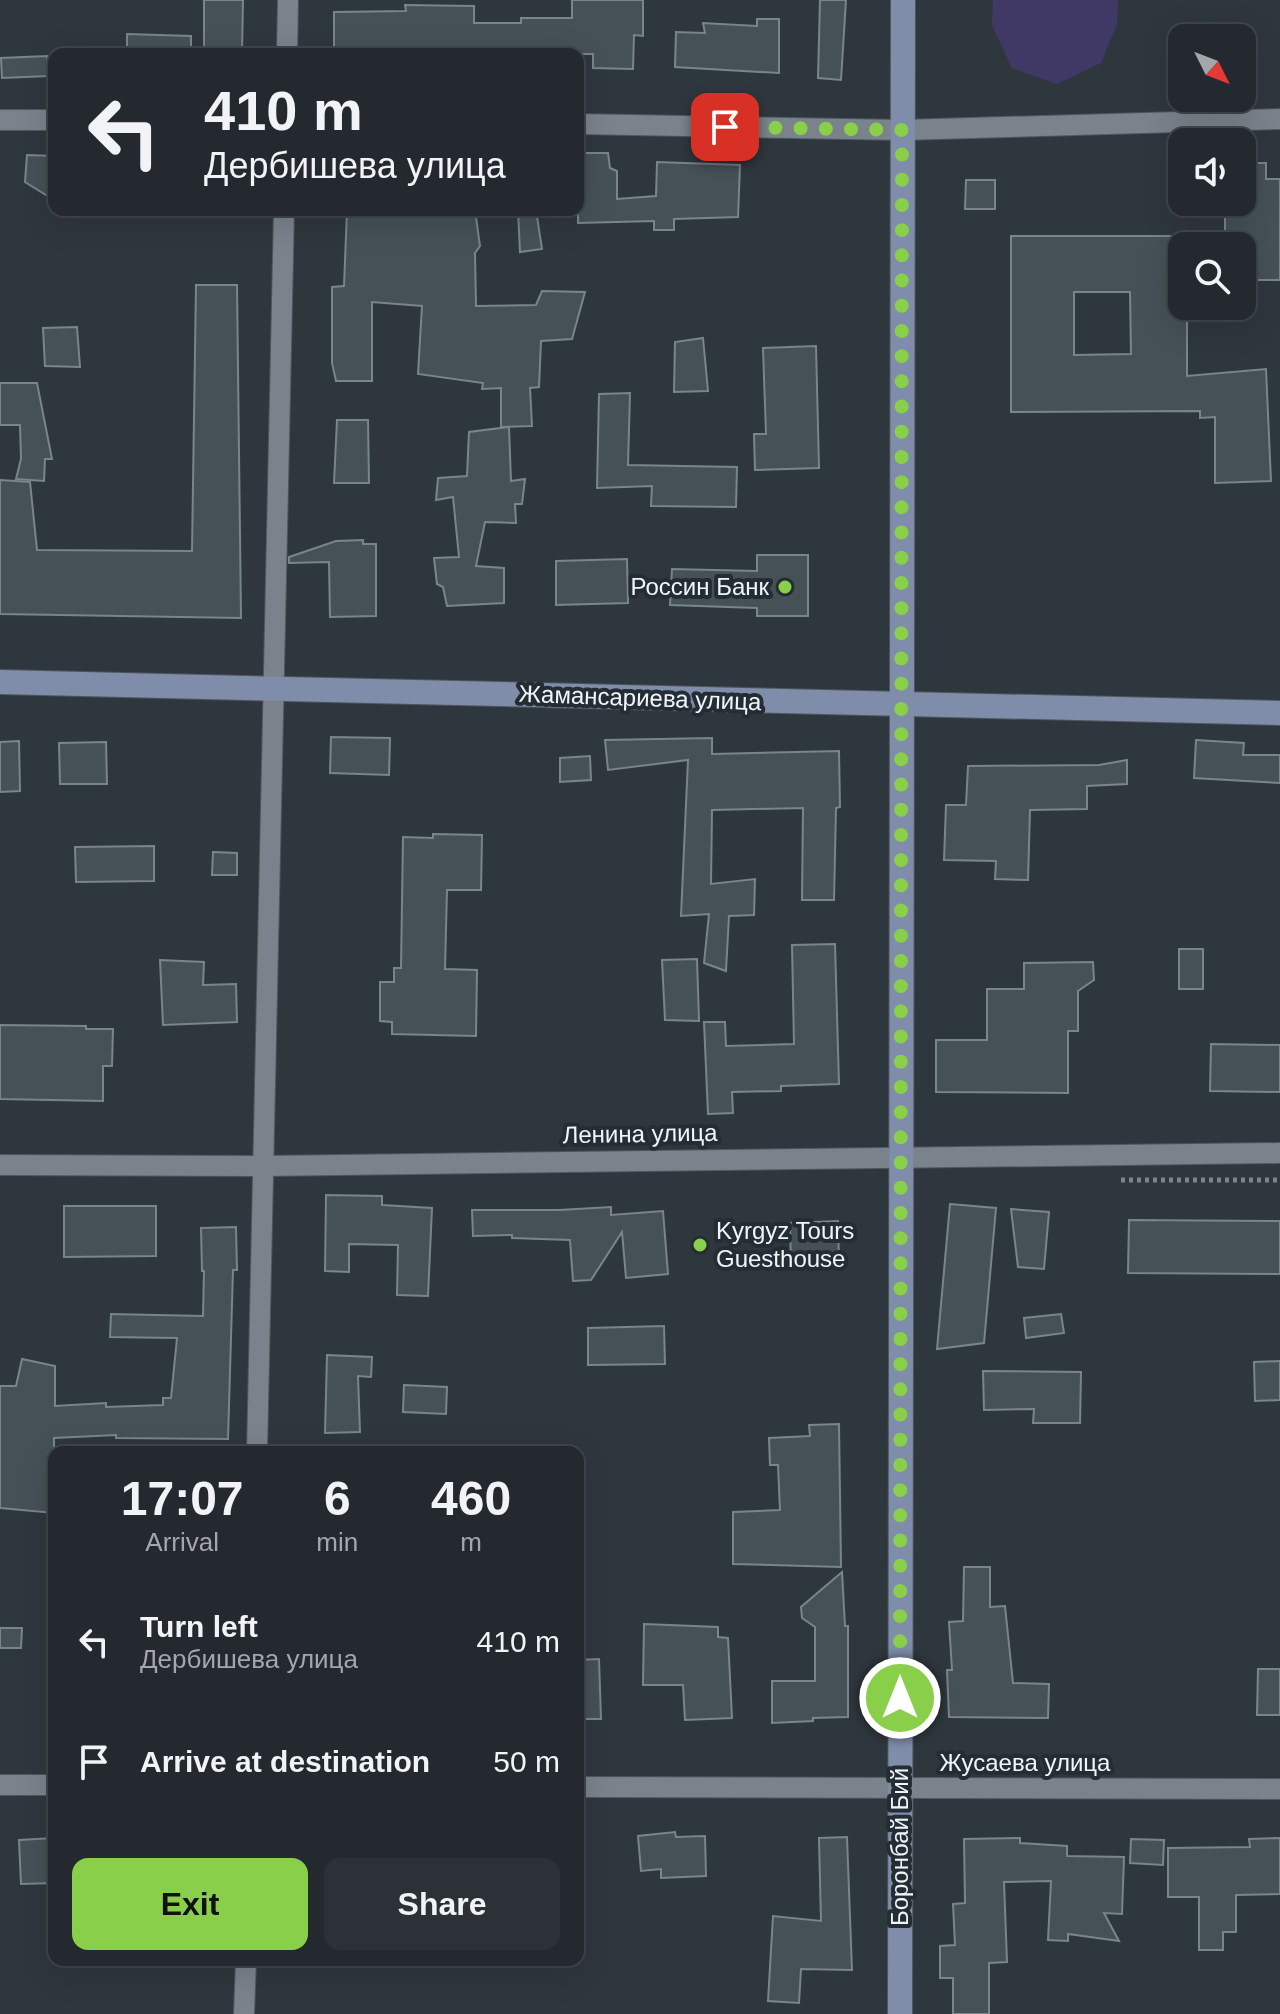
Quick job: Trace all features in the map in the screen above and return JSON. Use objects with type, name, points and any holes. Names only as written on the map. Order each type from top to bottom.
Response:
[{"type":"street","points":[[287,48],[288,0]]},
{"type":"street","name":"Боронбай Бий","points":[[900,2014],[903,0]]},
{"type":"street","points":[[584,124],[902,130],[1280,119]]},
{"type":"street","points":[[0,120],[48,120]]},
{"type":"street","points":[[257,1446],[284,216]]},
{"type":"street","name":"Жамансариева улица","points":[[0,682],[1280,713]]},
{"type":"street","name":"Ленина улица","points":[[0,1165],[263,1166],[1280,1153]]},
{"type":"street","points":[[0,1785],[48,1785]]},
{"type":"street","name":"Жусаева улица","points":[[584,1787],[1280,1789]]},
{"type":"street","points":[[244,2014],[246,1966]]},
{"type":"shaded area","points":[[993,0],[1118,0],[1117,24],[1101,63],[1057,84],[1012,68],[992,25]]},
{"type":"building","points":[[204,0],[243,0],[242,48],[204,48]]},
{"type":"building","points":[[572,0],[643,0],[643,36],[634,35],[633,69],[593,68],[593,54],[584,54],[584,48],[334,48],[334,12],[406,11],[405,5],[474,6],[474,23],[521,23],[521,18],[572,18]]},
{"type":"building","points":[[820,0],[846,0],[841,80],[818,78]]},
{"type":"building","points":[[757,19],[779,19],[779,73],[675,67],[676,32],[705,33],[703,23],[757,26]]},
{"type":"building","points":[[127,34],[191,36],[191,48],[127,48]]},
{"type":"building","points":[[47,56],[48,76],[2,78],[1,58]]},
{"type":"building","points":[[584,153],[608,153],[610,168],[617,171],[617,199],[656,196],[657,162],[740,165],[738,217],[674,219],[674,230],[654,230],[654,221],[578,223],[578,216],[584,216]]},
{"type":"building","points":[[27,155],[48,156],[48,196],[25,182]]},
{"type":"building","points":[[1256,163],[1266,163],[1266,179],[1280,179],[1280,280],[1256,280],[1256,232],[1225,232],[1225,216],[1256,216]]},
{"type":"building","points":[[966,180],[995,180],[995,209],[965,209]]},
{"type":"building","points":[[347,216],[476,216],[480,246],[475,253],[476,306],[536,305],[542,291],[585,292],[572,339],[541,341],[539,387],[530,388],[532,426],[501,427],[501,388],[482,389],[483,383],[418,374],[422,306],[372,302],[372,381],[336,381],[332,363],[332,287],[344,286]]},
{"type":"building","points":[[518,216],[537,216],[542,249],[520,252]]},
{"type":"building","points":[[1011,236],[1168,236],[1168,320],[1187,320],[1187,376],[1266,369],[1271,481],[1215,483],[1215,417],[1200,418],[1200,411],[1011,412]],"holes":[[[1074,292],[1130,292],[1131,354],[1074,355]]]},
{"type":"building","points":[[196,285],[237,285],[241,618],[0,614],[0,480],[30,482],[37,550],[192,551]]},
{"type":"building","points":[[77,327],[80,367],[45,366],[43,328]]},
{"type":"building","points":[[703,338],[708,391],[674,392],[675,342]]},
{"type":"building","points":[[816,346],[819,468],[755,470],[754,434],[766,434],[763,348]]},
{"type":"building","points":[[0,383],[37,383],[52,459],[45,459],[44,481],[16,479],[21,459],[20,425],[0,425]]},
{"type":"building","points":[[630,393],[628,465],[737,467],[736,507],[651,506],[652,486],[597,488],[599,394]]},
{"type":"building","points":[[337,420],[368,420],[369,483],[334,483]]},
{"type":"building","points":[[509,427],[511,481],[525,479],[522,504],[515,504],[516,523],[485,522],[476,566],[504,568],[504,603],[447,606],[443,587],[437,584],[434,558],[459,557],[453,497],[436,500],[438,478],[467,476],[469,432]]},
{"type":"building","points":[[363,540],[363,544],[376,544],[376,616],[330,617],[329,562],[289,563],[289,557],[336,541]]},
{"type":"building","points":[[757,555],[808,555],[808,616],[757,616],[757,608],[670,605],[672,569],[757,571]]},
{"type":"building","points":[[627,559],[628,603],[556,605],[556,561]]},
{"type":"building","points":[[331,737],[390,738],[389,775],[330,773]]},
{"type":"building","points":[[712,738],[712,754],[839,751],[840,807],[836,808],[834,900],[802,900],[803,808],[712,810],[711,884],[755,879],[754,915],[729,916],[726,971],[704,963],[709,914],[681,916],[688,760],[608,770],[605,740]]},
{"type":"building","points":[[1196,740],[1244,743],[1243,755],[1280,755],[1280,783],[1194,778]]},
{"type":"building","points":[[19,741],[20,791],[0,792],[0,742]]},
{"type":"building","points":[[106,742],[107,784],[60,784],[59,743]]},
{"type":"building","points":[[590,756],[591,780],[560,782],[560,758]]},
{"type":"building","points":[[1127,760],[1127,784],[1087,786],[1087,809],[1030,810],[1028,880],[995,879],[996,861],[944,860],[946,805],[966,805],[968,766],[1099,765]]},
{"type":"building","points":[[433,834],[482,835],[481,890],[447,890],[445,969],[477,970],[476,1036],[392,1034],[392,1022],[380,1021],[380,982],[394,982],[394,968],[401,968],[403,837],[433,838]]},
{"type":"building","points":[[154,846],[154,881],[76,882],[75,847]]},
{"type":"building","points":[[213,852],[237,853],[237,875],[212,875]]},
{"type":"building","points":[[835,944],[839,1084],[781,1086],[781,1091],[732,1092],[733,1113],[708,1114],[704,1022],[725,1022],[726,1046],[794,1044],[792,945]]},
{"type":"building","points":[[1179,949],[1203,949],[1203,989],[1179,989]]},
{"type":"building","points":[[697,959],[699,1021],[665,1020],[662,960]]},
{"type":"building","points":[[160,960],[204,962],[203,985],[236,984],[237,1022],[163,1025]]},
{"type":"building","points":[[1093,962],[1094,980],[1078,991],[1078,1031],[1068,1031],[1068,1093],[936,1092],[936,1040],[987,1040],[987,989],[1024,989],[1024,963]]},
{"type":"building","points":[[0,1025],[113,1029],[112,1066],[103,1066],[103,1101],[0,1099]]},
{"type":"building","points":[[1211,1044],[1280,1045],[1280,1092],[1210,1091]]},
{"type":"building","points":[[326,1195],[382,1196],[382,1205],[432,1208],[428,1296],[397,1295],[398,1245],[349,1244],[349,1272],[325,1271]]},
{"type":"building","points":[[950,1204],[996,1208],[984,1343],[937,1349]]},
{"type":"building","points":[[64,1206],[156,1206],[156,1256],[64,1257]]},
{"type":"building","points":[[611,1207],[611,1215],[663,1211],[668,1274],[626,1278],[622,1232],[591,1280],[573,1281],[570,1240],[512,1238],[512,1235],[473,1236],[472,1210]]},
{"type":"building","points":[[1011,1209],[1049,1212],[1044,1269],[1018,1267]]},
{"type":"building","points":[[1129,1220],[1280,1221],[1280,1274],[1128,1273]]},
{"type":"building","points":[[838,1221],[839,1262],[791,1265],[790,1223]]},
{"type":"building","points":[[236,1227],[237,1270],[233,1270],[228,1439],[116,1438],[116,1435],[54,1438],[54,1446],[48,1446],[48,1512],[0,1508],[0,1386],[16,1386],[22,1359],[55,1366],[55,1406],[106,1403],[106,1407],[163,1405],[163,1398],[171,1398],[177,1338],[110,1337],[111,1314],[203,1316],[201,1228]]},
{"type":"building","points":[[1061,1314],[1064,1333],[1026,1338],[1024,1318]]},
{"type":"building","points":[[664,1326],[665,1364],[588,1365],[588,1328]]},
{"type":"building","points":[[327,1355],[372,1357],[371,1377],[358,1376],[360,1432],[325,1433]]},
{"type":"building","points":[[1280,1361],[1280,1400],[1255,1401],[1254,1362]]},
{"type":"building","points":[[983,1371],[1081,1372],[1080,1423],[1033,1423],[1034,1409],[984,1410]]},
{"type":"building","points":[[404,1385],[447,1387],[446,1414],[403,1412]]},
{"type":"building","points":[[839,1424],[841,1567],[733,1564],[733,1512],[780,1510],[778,1465],[770,1465],[769,1438],[810,1436],[809,1425]]},
{"type":"building","points":[[964,1567],[990,1567],[990,1607],[1005,1606],[1013,1683],[1049,1684],[1048,1718],[949,1717],[947,1670],[952,1670],[949,1622],[963,1621]]},
{"type":"building","points":[[842,1572],[845,1626],[848,1626],[848,1717],[772,1723],[772,1681],[815,1681],[815,1627],[802,1618],[801,1607]]},
{"type":"building","points":[[644,1624],[718,1627],[718,1637],[728,1638],[732,1718],[685,1720],[683,1685],[643,1685]]},
{"type":"building","points":[[0,1628],[22,1628],[21,1648],[0,1648]]},
{"type":"building","points":[[599,1659],[601,1719],[584,1719],[584,1660]]},
{"type":"building","points":[[1258,1669],[1280,1669],[1280,1715],[1257,1715]]},
{"type":"building","points":[[675,1832],[676,1837],[705,1836],[706,1876],[661,1878],[661,1869],[641,1871],[638,1836]]},
{"type":"building","points":[[847,1837],[852,1970],[801,1969],[799,2003],[768,2001],[773,1916],[821,1921],[819,1838]]},
{"type":"building","points":[[48,1838],[48,1883],[21,1884],[19,1840]]},
{"type":"building","points":[[1020,1838],[1020,1843],[1067,1846],[1067,1856],[1124,1857],[1122,1914],[1104,1913],[1119,1941],[1068,1934],[1068,1941],[1048,1940],[1051,1881],[1004,1882],[1007,1962],[989,1963],[989,2014],[953,2014],[953,1978],[940,1978],[940,1946],[955,1945],[953,1904],[965,1903],[964,1839]]},
{"type":"building","points":[[1280,1838],[1280,1894],[1236,1895],[1236,1932],[1223,1932],[1223,1950],[1199,1950],[1199,1897],[1168,1897],[1168,1848],[1250,1847],[1249,1839]]},
{"type":"building","points":[[1131,1839],[1164,1840],[1163,1865],[1130,1863]]},
{"type":"place","name":"Россин Банк","points":[[785,587]]},
{"type":"place","name":"Kyrgyz Tours Guesthouse","points":[[700,1245]]},
{"type":"route","points":[[725,127],[902,130],[900,1698]]}]
